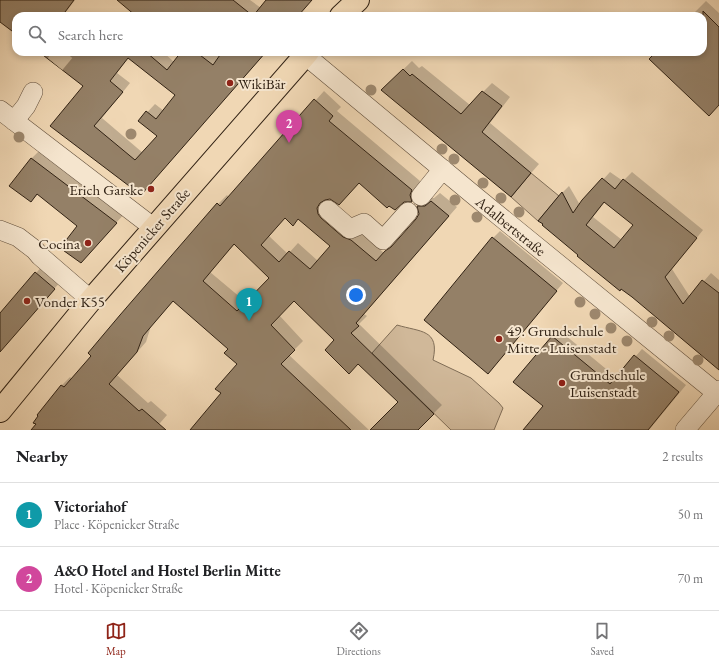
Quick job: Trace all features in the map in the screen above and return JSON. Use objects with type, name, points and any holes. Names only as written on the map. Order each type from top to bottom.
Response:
[{"type":"main road","points":[[345,12],[358,0]]},
{"type":"main road","name":"Köpenicker Straße","points":[[0,411],[91,300],[305,56]]},
{"type":"street","name":"Adalbertstraße","points":[[309,56],[443,169],[718,392]]},
{"type":"street","points":[[34,92],[26,106],[7,116],[154,228]]},
{"type":"street","points":[[421,196],[443,169]]},
{"type":"street","points":[[328,210],[350,229],[364,223],[383,240],[408,212]]},
{"type":"street","points":[[0,230],[18,237],[35,250],[91,300]]},
{"type":"street","points":[[685,430],[718,392]]},
{"type":"shaded area","points":[[531,173],[559,196],[538,221],[511,197]]},
{"type":"shaded area","points":[[397,325],[420,331],[431,337],[434,342],[433,360],[471,378],[499,403],[503,408],[494,430],[451,430],[372,353]]},
{"type":"building","points":[[0,0],[74,0],[65,12],[12,12],[12,31],[0,22]]},
{"type":"building","points":[[117,0],[233,0],[248,12],[131,12]]},
{"type":"building","points":[[266,0],[312,0],[302,12],[256,12]]},
{"type":"building","points":[[707,15],[719,27],[719,105],[709,116],[649,59],[652,56],[707,56]]},
{"type":"building","points":[[44,56],[151,56],[167,70],[178,56],[201,56],[213,65],[219,56],[263,56],[141,195],[50,126],[83,86]],"holes":[[[128,58],[175,95],[156,119],[146,111],[138,121],[157,136],[135,160],[94,126],[123,92],[110,81]]]},
{"type":"building","points":[[403,69],[410,76],[412,74],[461,114],[482,91],[502,106],[482,132],[531,173],[511,197],[381,90]]},
{"type":"building","points":[[314,99],[333,116],[329,121],[412,190],[410,195],[412,202],[404,202],[395,210],[389,206],[387,208],[359,183],[339,205],[330,199],[320,203],[317,208],[318,214],[321,218],[343,237],[351,240],[376,261],[391,247],[416,219],[419,214],[417,206],[425,206],[431,201],[449,216],[356,323],[359,326],[351,333],[434,414],[418,430],[370,430],[398,402],[358,364],[349,374],[325,350],[334,340],[294,301],[271,325],[295,350],[281,364],[351,430],[190,430],[221,393],[215,389],[237,364],[224,353],[228,349],[173,301],[143,336],[137,352],[109,384],[139,411],[142,409],[166,430],[31,430],[36,424],[33,423],[38,416],[37,415],[61,385],[64,387],[91,356],[88,353],[120,315],[217,203],[220,206]],"holes":[[[285,218],[293,226],[298,219],[330,246],[310,269],[289,251],[279,262],[261,245]],[[234,244],[269,278],[237,311],[203,281]]]},
{"type":"building","points":[[31,158],[117,223],[81,263],[60,248],[77,226],[37,194],[31,202],[9,186]]},
{"type":"building","points":[[602,178],[615,189],[623,179],[697,238],[665,277],[683,304],[702,280],[719,293],[719,370],[632,297],[621,289],[620,291],[577,256],[578,255],[538,221],[562,192],[573,213],[582,200]],"holes":[[[604,202],[633,225],[614,248],[586,225]]]},
{"type":"building","points":[[492,237],[557,291],[488,374],[424,320]]},
{"type":"building","name":"Vonder K55","points":[[35,272],[55,289],[0,352],[0,313]]},
{"type":"building","name":"Grundschule Luisenstadt","points":[[552,336],[610,384],[634,355],[679,392],[648,430],[523,430],[543,406],[513,382]]},
{"type":"tunnel","points":[[55,64],[62,56]]},
{"type":"place","name":"WikiBär","points":[[230,83]]},
{"type":"place","name":"A&O Hotel and Hostel Berlin Mitte","points":[[289,143]]},
{"type":"place","name":"Erich Garske","points":[[151,189]]},
{"type":"place","name":"Cocina","points":[[88,243]]},
{"type":"place","name":"Vonder K55","points":[[27,301]]},
{"type":"place","name":"Victoriahof","points":[[249,321]]},
{"type":"place","name":"49. Grundschule Mitte - Luisenstadt","points":[[499,339]]},
{"type":"place","name":"Grundschule Luisenstadt","points":[[562,383]]}]
